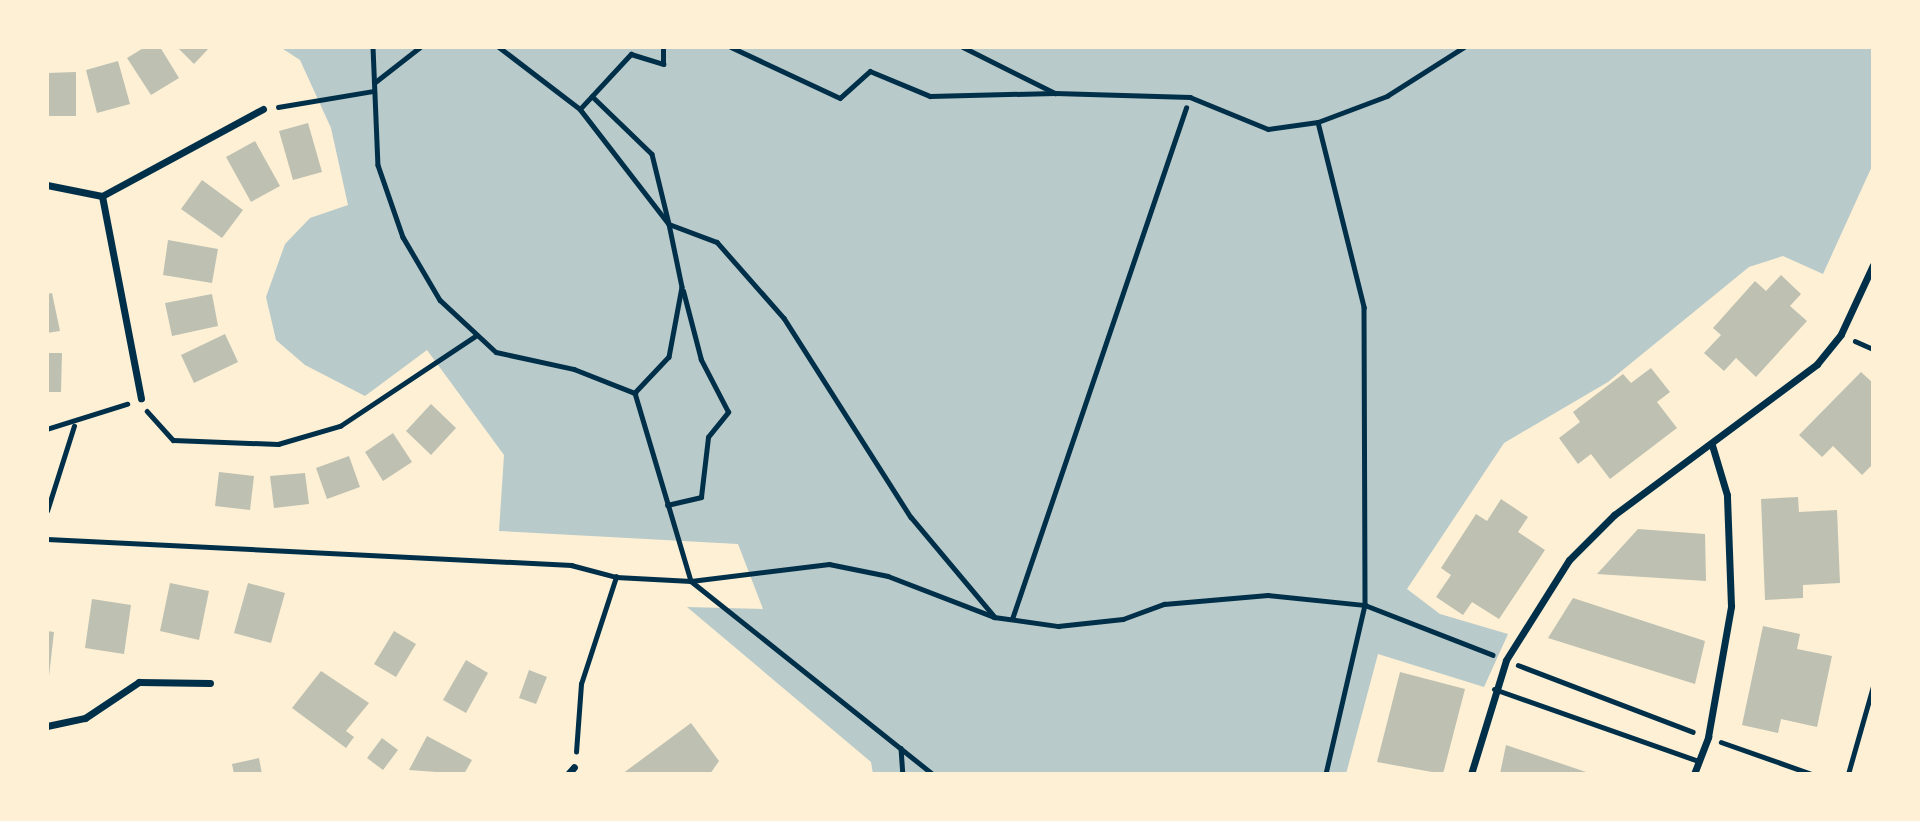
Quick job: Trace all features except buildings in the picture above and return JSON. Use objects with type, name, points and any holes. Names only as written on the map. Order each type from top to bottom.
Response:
[{"type":"street","points":[[47,185],[102,196],[263,109]]},
{"type":"street","points":[[102,196],[141,398]]},
{"type":"street","points":[[1471,774],[1494,689],[1506,660],[1569,560],[1614,515],[1712,445],[1817,364],[1841,334],[1873,265]]},
{"type":"street","points":[[1694,774],[1708,737],[1731,583],[1727,495],[1712,445]]},
{"type":"street","points":[[47,726],[85,719],[139,682],[211,683]]},
{"type":"street","points":[[568,774],[574,767]]},
{"type":"lane","points":[[1494,689],[1699,761]]},
{"type":"path","points":[[373,47],[378,164],[402,237],[440,300],[496,352],[574,369],[635,393]]},
{"type":"path","points":[[374,83],[419,47]]},
{"type":"path","points":[[499,47],[580,109],[668,225],[717,242],[784,318],[911,517],[994,617]]},
{"type":"path","points":[[580,109],[631,54],[663,64],[663,47]]},
{"type":"path","points":[[731,47],[840,98],[870,71],[930,96],[1055,93],[1190,97],[1268,129],[1318,122],[1387,96],[1464,47]]},
{"type":"path","points":[[963,47],[1055,93]]},
{"type":"path","points":[[263,109],[374,91]]},
{"type":"path","points":[[592,96],[652,154],[701,360],[728,412],[708,437],[701,497],[667,505]]},
{"type":"path","points":[[1012,619],[1186,108]]},
{"type":"path","points":[[1318,122],[1364,307],[1365,605],[1326,774]]},
{"type":"path","points":[[635,393],[669,357],[682,287]]},
{"type":"path","points":[[47,429],[74,426],[141,398],[173,440],[278,443],[340,426],[477,335]]},
{"type":"path","points":[[635,393],[691,581],[933,774]]},
{"type":"path","points":[[47,511],[74,426]]},
{"type":"path","points":[[47,539],[571,565],[616,577],[691,581],[829,564],[888,576],[994,617],[1058,626],[1122,619],[1164,604],[1268,595],[1365,605],[1708,737],[1812,774]]},
{"type":"path","points":[[574,767],[581,684],[616,577]]},
{"type":"path","points":[[1848,774],[1873,686]]},
{"type":"path","points":[[901,748],[903,774]]},
{"type":"shaded area","points":[[280,47],[1873,47],[1873,164],[1823,274],[1783,256],[1749,267],[1608,382],[1504,443],[1407,589],[1440,614],[1508,634],[1484,687],[1378,654],[1346,774],[873,774],[871,762],[687,607],[763,609],[738,544],[499,531],[504,455],[427,350],[365,396],[305,365],[276,340],[266,297],[285,244],[310,218],[348,205],[331,128],[300,60]]}]
